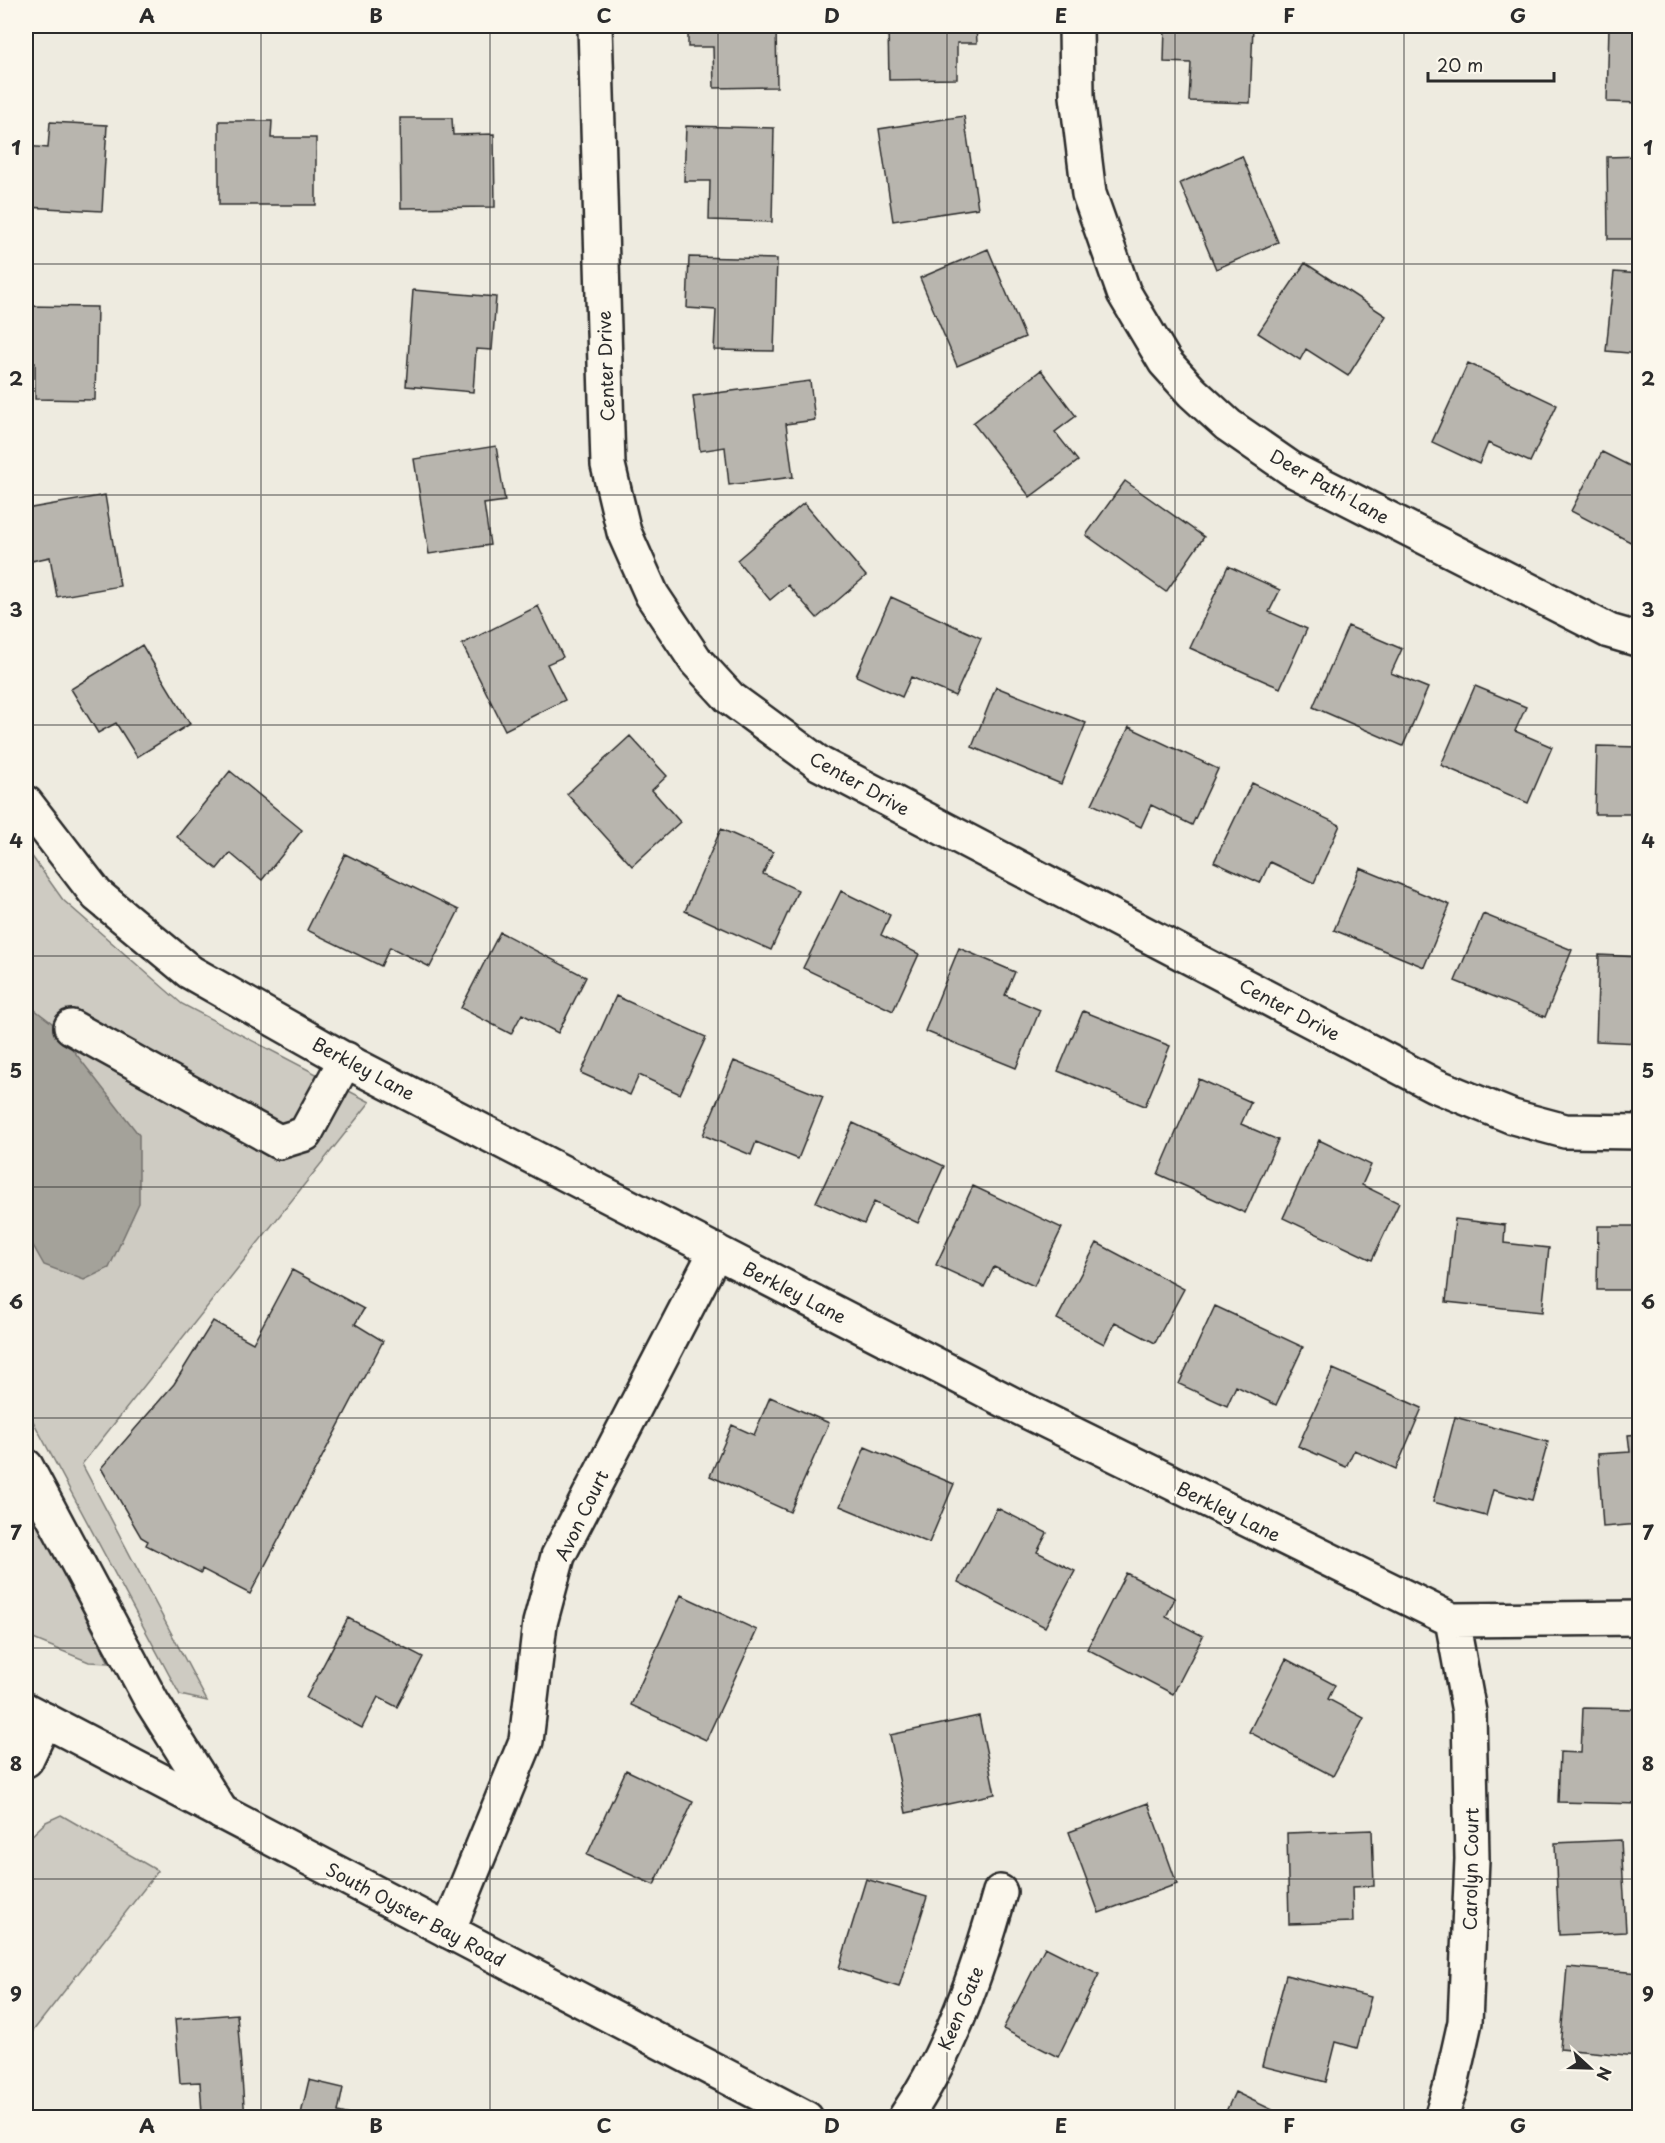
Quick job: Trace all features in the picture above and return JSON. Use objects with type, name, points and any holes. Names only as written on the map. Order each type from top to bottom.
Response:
[{"type":"main road","name":"Center Drive","points":[[596,26],[608,465],[624,532],[652,595],[696,661],[730,698],[819,764],[1434,1085],[1513,1117],[1565,1131],[1640,1132]]},
{"type":"main road","name":"Deer Path Lane","points":[[1076,26],[1077,96],[1089,194],[1124,294],[1165,362],[1185,385],[1228,425],[1293,471],[1609,631],[1640,640]]},
{"type":"main road","name":"Berkley Lane","points":[[26,803],[97,895],[190,972],[346,1059],[1014,1405],[1452,1620],[1640,1618]]},
{"type":"main road","points":[[70,1027],[279,1142],[305,1134],[346,1059]]},
{"type":"main road","name":"Avon Court","points":[[448,1931],[526,1741],[540,1623],[558,1556],[716,1251]]},
{"type":"main road","points":[[26,1466],[152,1702],[222,1813]]},
{"type":"main road","name":"Carolyn Court","points":[[1441,2118],[1465,2022],[1472,1859],[1469,1712],[1452,1620]]},
{"type":"main road","points":[[26,1760],[35,1715]]},
{"type":"main road","name":"South Oyster Bay Road","points":[[35,1715],[806,2118]]},
{"type":"main road","name":"Keen Gate","points":[[905,2118],[921,2094],[950,2033],[981,1958],[1000,1892]]},
{"type":"shaded area","points":[[26,848],[63,900],[182,1004],[370,1102],[82,1464],[207,1701],[180,1695],[26,1408]]},
{"type":"shaded area","points":[[26,1003],[52,1023],[139,1135],[139,1203],[109,1268],[84,1280],[44,1265],[26,1233]]},
{"type":"shaded area","points":[[26,1499],[109,1663],[89,1662],[26,1636]]},
{"type":"shaded area","points":[[61,1815],[158,1871],[26,2040],[26,1841],[46,1822]]},
{"type":"building","points":[[688,26],[776,26],[777,87],[714,88],[713,47],[688,47]]},
{"type":"building","points":[[888,26],[976,26],[977,43],[957,43],[957,79],[889,80]]},
{"type":"building","points":[[1165,26],[1253,26],[1250,103],[1189,101],[1191,63],[1164,62]]},
{"type":"building","points":[[1609,26],[1640,26],[1640,103],[1607,102]]},
{"type":"building","points":[[964,116],[978,208],[893,221],[879,129]]},
{"type":"building","points":[[400,118],[452,118],[453,135],[494,134],[495,207],[401,208]]},
{"type":"building","points":[[219,121],[272,121],[271,138],[316,138],[316,205],[219,205]]},
{"type":"building","points":[[50,122],[107,125],[102,211],[26,207],[26,146],[48,148]]},
{"type":"building","points":[[686,126],[774,128],[772,222],[709,220],[710,181],[684,181]]},
{"type":"building","points":[[1242,156],[1278,242],[1216,269],[1180,183]]},
{"type":"building","points":[[1640,156],[1640,239],[1608,239],[1607,157]]},
{"type":"building","points":[[988,249],[1025,337],[957,366],[920,278]]},
{"type":"building","points":[[689,257],[777,259],[774,351],[714,350],[716,310],[687,308]]},
{"type":"building","points":[[1305,263],[1386,316],[1348,376],[1306,349],[1300,360],[1258,333]]},
{"type":"building","points":[[1614,272],[1640,274],[1640,354],[1606,351]]},
{"type":"building","points":[[413,290],[496,297],[492,350],[476,349],[473,392],[406,386]]},
{"type":"building","points":[[26,306],[97,307],[95,400],[35,399],[35,363],[26,362]]},
{"type":"building","points":[[1468,363],[1557,405],[1530,462],[1488,443],[1479,464],[1432,442]]},
{"type":"building","points":[[1041,370],[1076,416],[1055,432],[1078,461],[1030,497],[973,423]]},
{"type":"building","points":[[810,381],[815,420],[786,424],[793,477],[729,485],[725,447],[700,451],[693,396]]},
{"type":"building","points":[[496,446],[505,501],[484,504],[490,545],[429,554],[414,459]]},
{"type":"building","points":[[1602,452],[1640,471],[1640,547],[1571,511]]},
{"type":"building","points":[[1125,481],[1204,537],[1166,592],[1086,535]]},
{"type":"building","points":[[105,495],[120,586],[57,597],[50,557],[27,562],[26,509]]},
{"type":"building","points":[[804,503],[866,576],[817,618],[788,585],[770,600],[737,560]]},
{"type":"building","points":[[1228,566],[1280,590],[1269,612],[1307,629],[1280,688],[1190,648]]},
{"type":"building","points":[[891,597],[981,638],[955,696],[911,677],[902,697],[856,676]]},
{"type":"building","points":[[538,606],[563,657],[547,664],[565,700],[505,730],[462,644]]},
{"type":"building","points":[[1348,626],[1402,649],[1391,673],[1428,688],[1403,746],[1313,707]]},
{"type":"building","points":[[142,645],[190,724],[137,757],[116,723],[98,733],[71,689]]},
{"type":"building","points":[[1475,686],[1526,707],[1515,731],[1552,747],[1528,803],[1441,765]]},
{"type":"building","points":[[996,687],[1086,723],[1061,784],[972,747]]},
{"type":"building","points":[[1129,727],[1218,769],[1192,825],[1151,805],[1141,827],[1092,804]]},
{"type":"building","points":[[630,736],[667,776],[652,790],[680,822],[632,866],[567,794]]},
{"type":"building","points":[[1597,746],[1640,747],[1640,814],[1595,814]]},
{"type":"building","points":[[230,771],[302,830],[262,880],[230,853],[217,869],[177,837]]},
{"type":"building","points":[[1252,783],[1340,825],[1314,883],[1270,862],[1260,883],[1214,862]]},
{"type":"building","points":[[721,829],[773,852],[763,874],[798,890],[771,950],[685,911]]},
{"type":"building","points":[[345,854],[459,910],[430,967],[390,947],[381,966],[307,930]]},
{"type":"building","points":[[1360,868],[1450,905],[1424,967],[1334,930]]},
{"type":"building","points":[[841,891],[890,915],[881,935],[919,954],[893,1011],[803,968]]},
{"type":"building","points":[[1483,914],[1572,950],[1545,1017],[1455,981]]},
{"type":"building","points":[[500,932],[586,977],[558,1033],[522,1014],[511,1034],[461,1008]]},
{"type":"building","points":[[959,948],[1015,972],[1005,995],[1040,1010],[1016,1068],[925,1031]]},
{"type":"building","points":[[1599,955],[1640,957],[1640,1043],[1596,1041]]},
{"type":"building","points":[[616,996],[706,1037],[680,1094],[639,1075],[630,1095],[581,1073]]},
{"type":"building","points":[[1083,1011],[1170,1046],[1145,1106],[1058,1071]]},
{"type":"building","points":[[734,1061],[823,1097],[798,1159],[756,1142],[751,1155],[703,1135]]},
{"type":"building","points":[[1199,1079],[1251,1102],[1241,1124],[1278,1140],[1245,1213],[1158,1174]]},
{"type":"building","points":[[853,1123],[944,1166],[918,1223],[874,1202],[864,1224],[816,1202]]},
{"type":"building","points":[[1319,1140],[1371,1165],[1362,1185],[1399,1203],[1372,1260],[1283,1218]]},
{"type":"building","points":[[973,1186],[1062,1228],[1034,1286],[994,1267],[984,1287],[936,1265]]},
{"type":"building","points":[[1455,1219],[1505,1225],[1504,1243],[1549,1248],[1542,1312],[1446,1302]]},
{"type":"building","points":[[1598,1226],[1640,1226],[1640,1290],[1597,1290]]},
{"type":"building","points":[[1097,1243],[1184,1289],[1155,1343],[1115,1322],[1104,1344],[1057,1319]]},
{"type":"building","points":[[292,1270],[364,1309],[355,1324],[383,1341],[250,1594],[202,1569],[201,1573],[146,1545],[148,1541],[141,1537],[101,1468],[174,1384],[213,1321],[253,1343]]},
{"type":"building","points":[[1215,1306],[1303,1347],[1276,1405],[1236,1386],[1227,1406],[1179,1384]]},
{"type":"building","points":[[1333,1369],[1422,1408],[1396,1469],[1354,1450],[1346,1467],[1298,1446]]},
{"type":"building","points":[[770,1397],[829,1423],[790,1512],[710,1476],[732,1425],[754,1435]]},
{"type":"building","points":[[1455,1417],[1548,1442],[1532,1500],[1493,1490],[1486,1516],[1433,1502]]},
{"type":"building","points":[[1640,1434],[1640,1524],[1603,1527],[1598,1454],[1630,1452],[1628,1435]]},
{"type":"building","points":[[865,1447],[954,1484],[929,1543],[840,1506]]},
{"type":"building","points":[[997,1508],[1047,1533],[1037,1552],[1075,1571],[1045,1627],[958,1582]]},
{"type":"building","points":[[1126,1573],[1175,1598],[1166,1617],[1203,1636],[1173,1694],[1087,1649]]},
{"type":"building","points":[[681,1595],[757,1630],[706,1740],[631,1705]]},
{"type":"building","points":[[348,1618],[423,1657],[397,1707],[378,1697],[362,1728],[306,1698]]},
{"type":"building","points":[[1286,1659],[1335,1685],[1328,1699],[1364,1718],[1333,1776],[1249,1732]]},
{"type":"building","points":[[1583,1708],[1640,1709],[1640,1804],[1558,1802],[1560,1752],[1581,1753]]},
{"type":"building","points":[[979,1716],[995,1794],[906,1813],[890,1735]]},
{"type":"building","points":[[626,1770],[693,1802],[654,1885],[587,1855]]},
{"type":"building","points":[[1148,1803],[1177,1884],[1099,1913],[1069,1832]]},
{"type":"building","points":[[1372,1830],[1374,1886],[1352,1887],[1353,1922],[1289,1924],[1287,1833]]},
{"type":"building","points":[[1621,1840],[1626,1932],[1559,1935],[1555,1843]]},
{"type":"building","points":[[866,1879],[927,1897],[899,1987],[839,1968]]},
{"type":"building","points":[[1045,1947],[1099,1974],[1058,2057],[1003,2029]]},
{"type":"building","points":[[1567,1967],[1640,1973],[1640,2026],[1637,2056],[1560,2049]]},
{"type":"building","points":[[1286,1975],[1371,1997],[1357,2048],[1336,2042],[1326,2082],[1262,2066]]},
{"type":"building","points":[[237,2014],[245,2118],[157,2118],[202,2114],[200,2082],[180,2083],[175,2019]]},
{"type":"building","points":[[309,2080],[343,2088],[338,2112],[363,2118],[300,2118]]},
{"type":"building","points":[[1235,2092],[1289,2118],[1223,2118]]}]
